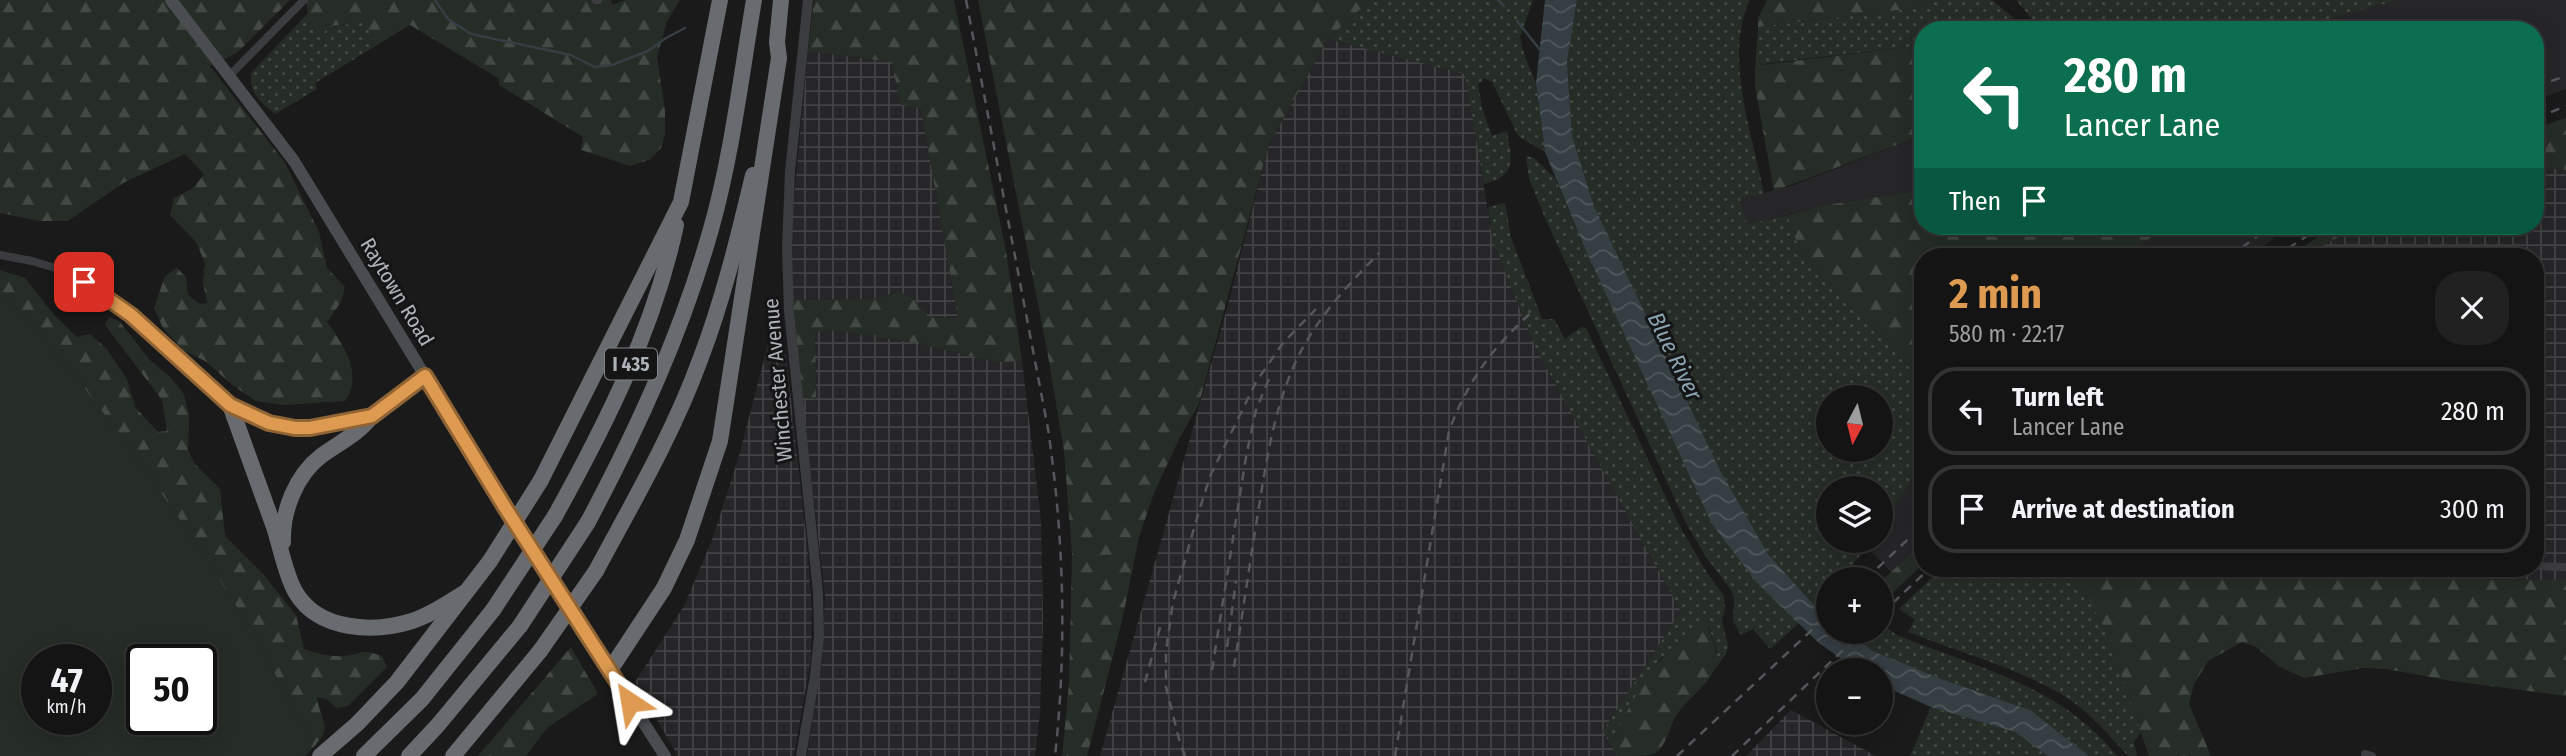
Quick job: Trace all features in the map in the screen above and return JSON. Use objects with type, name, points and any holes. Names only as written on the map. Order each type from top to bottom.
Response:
[{"type":"highway","name":"I 435","points":[[364,756],[422,699],[493,610],[555,516],[599,436],[636,352],[667,267],[720,0]]},
{"type":"highway","name":"I 435","points":[[409,756],[520,626],[588,522],[632,438],[690,299],[712,227],[732,135],[754,0]]},
{"type":"highway","points":[[610,670],[664,588],[687,540],[720,441],[779,58],[777,42],[781,0]]},
{"type":"highway","points":[[453,756],[540,651],[596,571],[665,443],[700,361],[731,265],[755,164],[771,58],[777,42]]},
{"type":"highway","points":[[320,756],[357,724],[397,682],[490,561],[541,480],[681,202]]},
{"type":"highway","points":[[230,405],[284,555],[290,582],[297,595],[312,610],[348,626],[390,626],[414,621],[464,593]]},
{"type":"highway","points":[[284,555],[283,531],[292,495],[318,458],[361,430],[372,416]]},
{"type":"main road","name":"Raytown Road","points":[[172,0],[294,161],[506,509],[665,756]]},
{"type":"main road","points":[[372,416],[425,376]]},
{"type":"street","points":[[229,76],[304,0]]},
{"type":"street","name":"Winchester Avenue","points":[[801,756],[815,675],[819,636],[818,592],[789,311],[787,248],[790,172],[808,0]]},
{"type":"street","points":[[0,255],[65,271],[84,282],[131,315],[230,405],[269,423],[295,428],[331,425],[372,416]]},
{"type":"street","points":[[2544,566],[2566,567]]},
{"type":"shaded area","points":[[2399,0],[2566,0],[2566,89],[2544,97],[2544,21],[2321,21]]},
{"type":"shaded area","points":[[1328,39],[1466,74],[1493,242],[1537,351],[1681,611],[1603,731],[1617,756],[1100,756],[1229,301],[1269,144]]},
{"type":"shaded area","points":[[808,51],[893,62],[900,104],[921,109],[958,318],[928,317],[912,297],[898,292],[874,299],[793,300],[791,254],[794,198]]},
{"type":"shaded area","points":[[1914,138],[1914,191],[1820,206],[1747,225],[1740,199],[1791,186]]},
{"type":"shaded area","points":[[2544,167],[2566,170],[2566,580],[2446,577],[2544,577],[2544,248],[2319,248],[2342,235],[2544,235]]},
{"type":"shaded area","points":[[2153,235],[2279,235],[2261,248],[2139,248]]},
{"type":"shaded area","points":[[832,330],[917,343],[995,362],[1022,361],[1041,520],[1043,619],[1040,713],[1035,756],[807,756],[822,662],[825,596],[802,398],[816,398],[814,332]]},
{"type":"shaded area","points":[[768,344],[785,345],[812,611],[811,658],[794,756],[678,756],[635,682],[684,606],[712,540],[739,456]]},
{"type":"shaded area","points":[[1914,476],[1914,552],[1893,572],[1893,567],[1886,567],[1873,553],[1893,553],[1893,510]]},
{"type":"shaded area","points":[[1791,710],[1816,724],[1816,735],[1837,735],[1876,756],[1746,756]]},
{"type":"green space","points":[[0,0],[290,0],[237,53],[210,66],[285,163],[319,232],[327,268],[345,287],[341,302],[327,322],[345,350],[352,370],[350,391],[345,401],[284,405],[256,401],[205,361],[183,350],[163,328],[154,308],[165,276],[177,268],[186,277],[188,295],[200,304],[207,303],[203,281],[205,263],[196,242],[170,215],[174,198],[193,188],[204,174],[185,154],[123,183],[68,221],[39,221],[0,213]]},
{"type":"green space","points":[[306,0],[611,0],[612,5],[625,0],[680,0],[667,21],[657,57],[665,110],[665,134],[661,148],[649,160],[630,166],[581,150],[583,137],[499,85],[498,78],[410,25],[377,45],[363,22],[333,26],[318,36],[310,27]]},
{"type":"green space","points":[[814,0],[954,0],[1006,251],[1022,361],[995,362],[917,343],[832,330],[815,332],[816,399],[802,398],[793,300],[874,299],[898,292],[912,297],[928,317],[958,318],[921,109],[900,104],[892,62],[808,51]]},
{"type":"green space","points":[[978,0],[1370,0],[1328,39],[1269,144],[1199,404],[1154,493],[1139,537],[1122,621],[1087,756],[1062,756],[1069,683],[1072,554],[1064,451],[1047,350]]},
{"type":"green space","points":[[1370,0],[1533,0],[1520,37],[1536,83],[1545,152],[1518,136],[1492,82],[1484,78],[1478,85],[1482,108],[1492,136],[1507,131],[1511,158],[1507,171],[1502,176],[1484,184],[1465,74],[1328,39]]},
{"type":"green space","points":[[1577,0],[1750,0],[1742,22],[1740,70],[1748,122],[1764,193],[1740,199],[1747,224],[1788,215],[1794,237],[1823,279],[1864,320],[1914,362],[1914,476],[1893,510],[1893,476],[1816,476],[1816,553],[1863,553],[1849,567],[1816,567],[1816,606],[1768,554],[1720,470],[1594,206],[1572,136],[1567,62]]},
{"type":"green space","points":[[1767,0],[1932,0],[1924,7],[1758,27],[1758,18]]},
{"type":"green space","points":[[1932,0],[1992,0],[2017,21],[1914,21],[1914,46],[1762,64],[1755,71],[1758,27],[1924,7]]},
{"type":"green space","points":[[2016,0],[2399,0],[2321,21],[2034,21]]},
{"type":"green space","points":[[308,13],[310,27],[333,27],[363,21],[377,45],[315,83],[317,89],[275,114],[254,92],[251,73]]},
{"type":"green space","points":[[1914,46],[1914,138],[1774,191],[1755,86],[1755,71],[1762,65]]},
{"type":"green space","points":[[2566,118],[2566,170],[2544,167],[2544,125]]},
{"type":"green space","points":[[1526,156],[1534,158],[1555,178],[1586,251],[1757,583],[1799,623],[1770,649],[1753,629],[1741,635],[1733,621],[1734,598],[1730,589],[1706,557],[1686,523],[1545,218],[1529,178]]},
{"type":"green space","points":[[1914,191],[1914,235],[2153,235],[2139,248],[1914,248],[1914,362],[1843,300],[1823,279],[1794,237],[1788,215],[1820,206]]},
{"type":"green space","points":[[1505,203],[1511,237],[1542,319],[1554,319],[1565,339],[1581,327],[1586,328],[1678,523],[1707,573],[1724,596],[1722,621],[1728,645],[1726,654],[1715,669],[1717,651],[1709,627],[1660,659],[1610,744],[1603,731],[1681,611],[1537,351],[1493,242],[1488,207]]},
{"type":"green space","points":[[2321,235],[2342,235],[2319,248],[2301,248]]},
{"type":"green space","points":[[0,270],[25,278],[55,316],[77,337],[90,334],[106,348],[127,379],[135,407],[158,432],[167,431],[162,400],[105,325],[109,317],[119,321],[150,360],[171,378],[184,394],[189,416],[188,450],[194,463],[220,489],[225,536],[263,574],[296,615],[304,649],[333,656],[365,652],[382,656],[387,667],[348,706],[337,708],[326,699],[317,697],[324,733],[305,756],[112,756],[129,735],[217,735],[217,644],[191,644],[0,328]]},
{"type":"green space","points":[[0,293],[70,369],[117,431],[215,572],[260,646],[313,744],[300,756],[0,756]]},
{"type":"green space","points":[[1914,552],[1914,572],[1893,592],[1893,570]]},
{"type":"green space","points":[[1933,577],[2077,577],[2106,631],[2141,732],[2134,742],[2137,756],[2128,756],[2082,709],[2046,686],[1908,632],[1915,620],[1899,609]]},
{"type":"green space","points":[[2077,577],[2446,577],[2566,580],[2566,696],[2386,669],[2363,668],[2304,678],[2280,667],[2256,647],[2242,642],[2208,661],[2194,684],[2189,704],[2211,756],[2149,756],[2106,631]]},
{"type":"green space","points":[[1703,623],[1710,631],[1716,653],[1716,664],[1708,681],[1678,713],[1659,750],[1651,755],[1617,756],[1610,744],[1648,677],[1671,648]]},
{"type":"green space","points":[[1893,632],[2016,681],[2070,712],[2117,756],[2089,756],[2030,710],[1944,680],[1873,651],[1864,644],[1893,644]]},
{"type":"green space","points":[[571,647],[598,694],[547,728],[526,756],[478,756]]},
{"type":"green space","points":[[1931,707],[2015,732],[2048,756],[1910,756]]},
{"type":"water","name":"Blue River","points":[[1545,0],[1577,0],[1567,62],[1572,136],[1594,206],[1720,470],[1768,554],[1816,606],[1816,640],[1757,583],[1712,524],[1586,251],[1545,152],[1536,83]]},
{"type":"water","name":"Blue River","points":[[1820,644],[1864,644],[1890,658],[1840,658]]},
{"type":"water","name":"Blue River","points":[[1893,659],[2030,710],[2089,756],[2048,756],[2015,732],[1931,707],[1893,690]]},
{"type":"waterway","points":[[435,0],[448,19],[471,34],[571,55],[595,67],[612,65],[648,51],[685,28]]},
{"type":"waterway","points":[[1498,0],[1504,6]]},
{"type":"waterway","points":[[1517,21],[1541,51]]},
{"type":"railway","points":[[966,0],[1048,429],[1058,510],[1062,633],[1055,756]]},
{"type":"railway","points":[[2544,83],[2566,76]]},
{"type":"railway","points":[[2544,115],[2566,106]]},
{"type":"railway","points":[[2241,248],[2259,235]]},
{"type":"railway","points":[[2289,248],[2308,235]]},
{"type":"railway","points":[[1234,667],[1267,458],[1289,378],[1305,344],[1323,316],[1379,253]]},
{"type":"railway","points":[[1185,756],[1166,687],[1166,651],[1173,602],[1199,511],[1211,474],[1256,382],[1283,343],[1316,309]]},
{"type":"railway","points":[[1395,756],[1449,431],[1483,365],[1533,311]]},
{"type":"railway","points":[[1212,670],[1246,457],[1256,410],[1271,374]]},
{"type":"railway","points":[[1879,567],[1914,534]]},
{"type":"railway","points":[[1893,603],[1920,577]]},
{"type":"railway","points":[[1227,647],[1236,581]]},
{"type":"railway","points":[[1145,682],[1161,624]]},
{"type":"railway","points":[[1677,756],[1816,626]]},
{"type":"railway","points":[[1732,756],[1849,644]]},
{"type":"route","points":[[84,282],[131,315],[230,405],[269,423],[310,428],[372,416],[425,376],[506,509],[630,702]]}]
